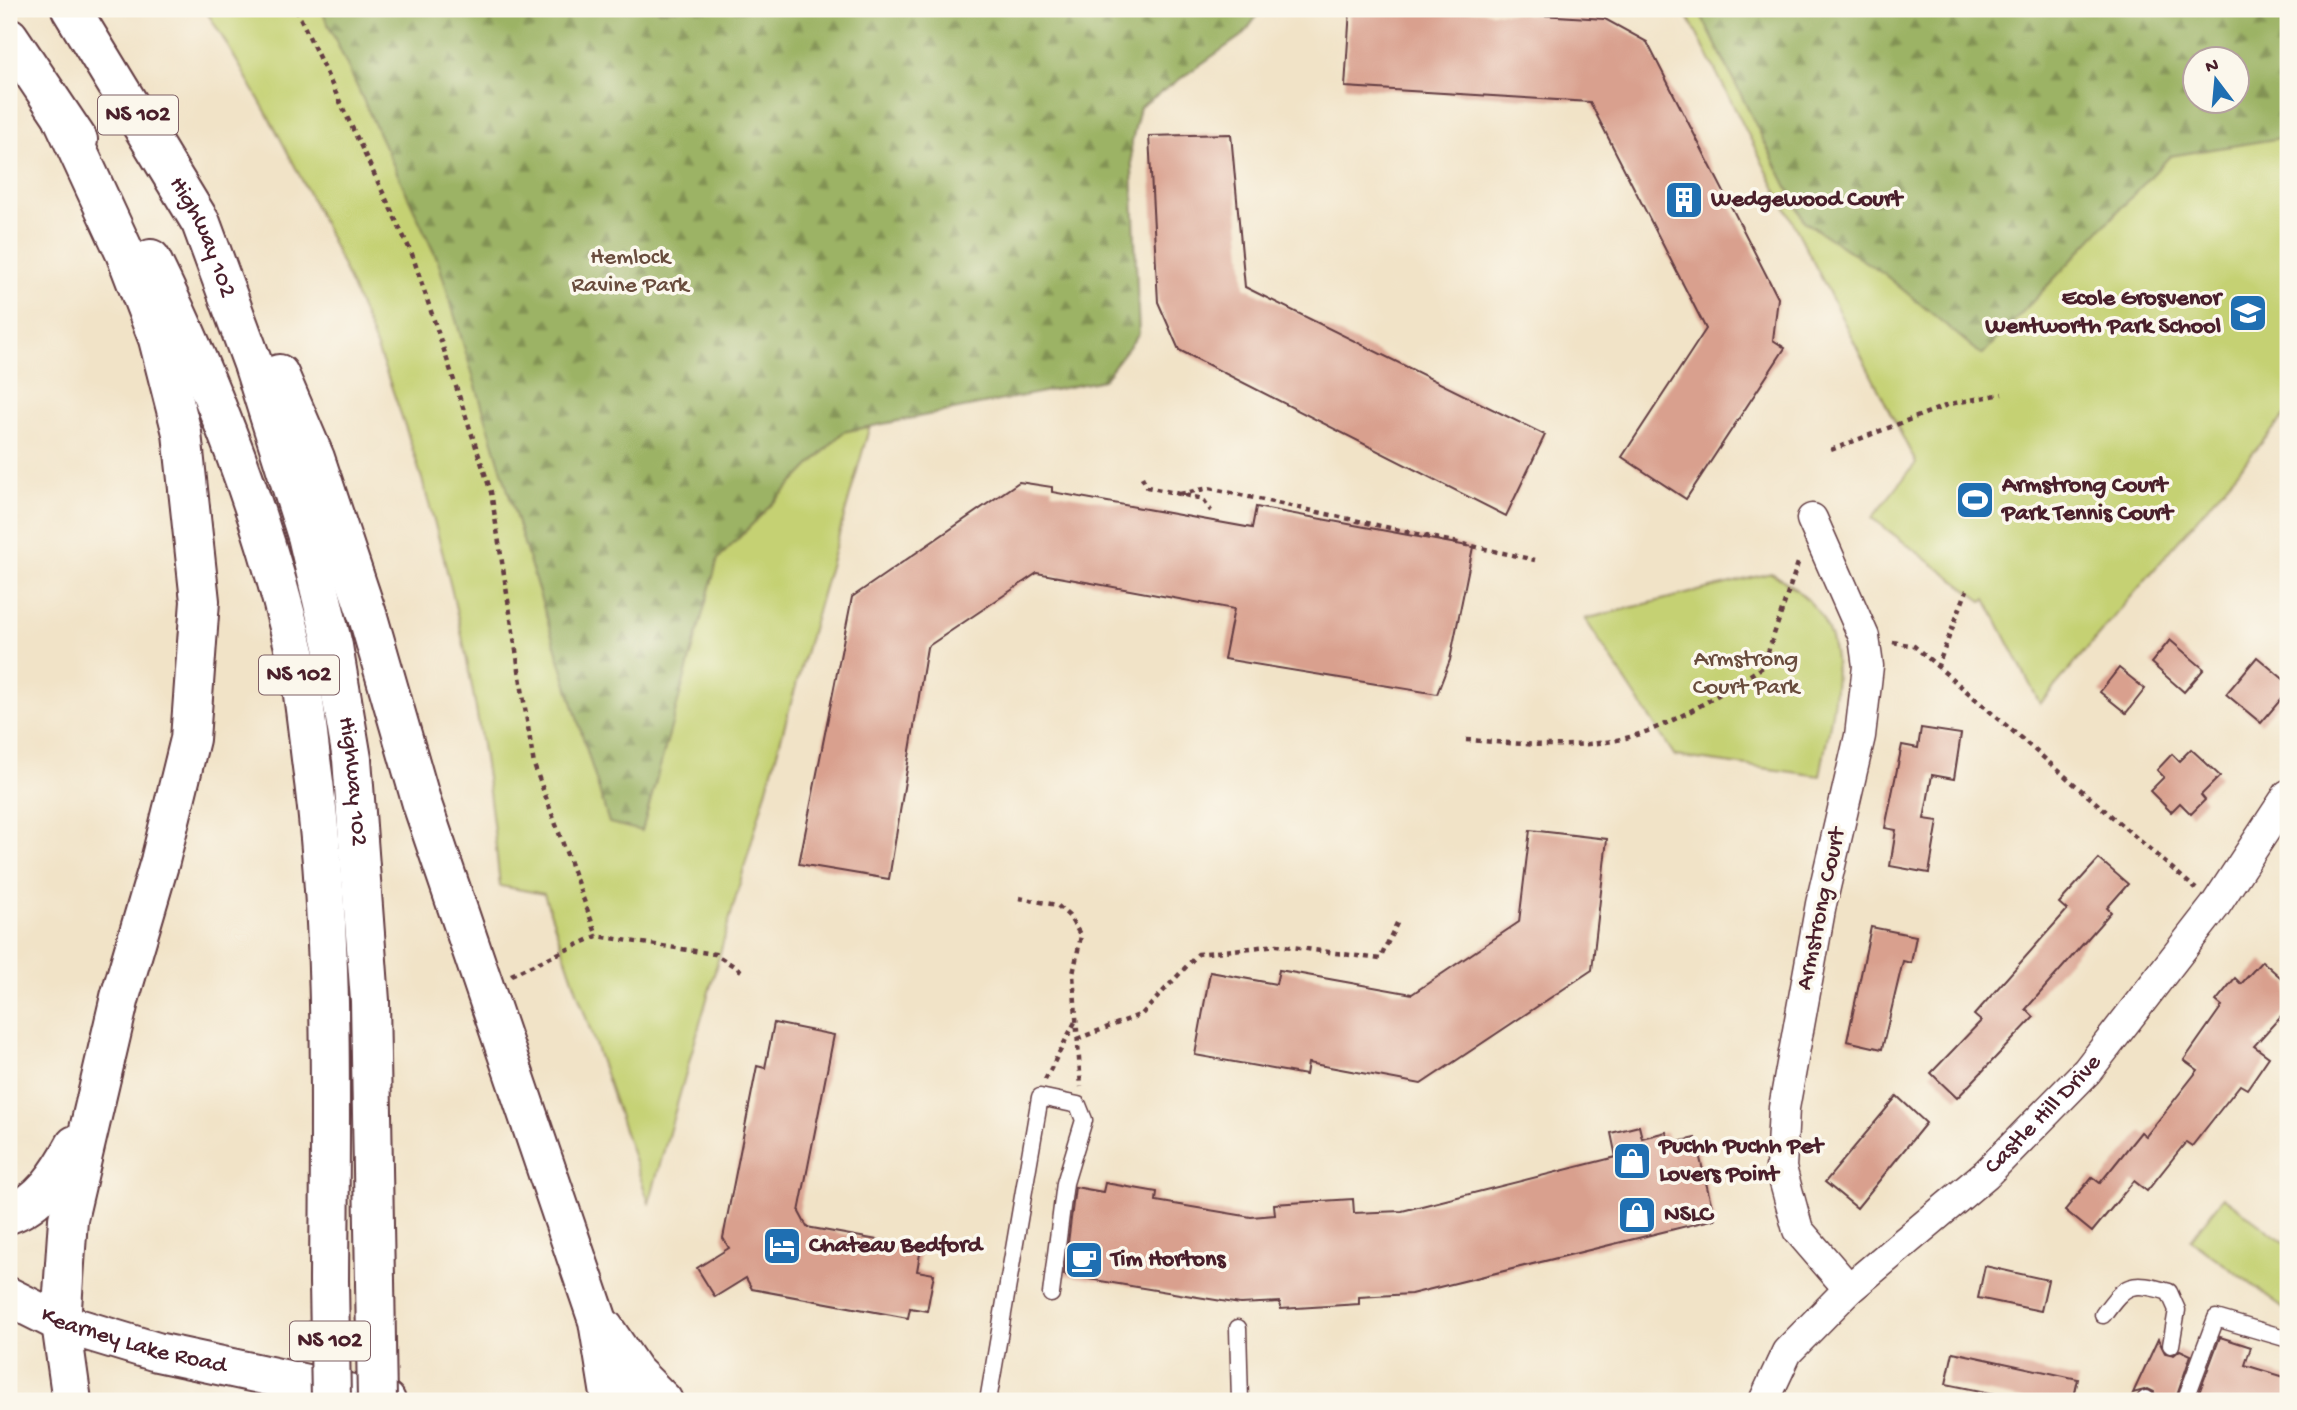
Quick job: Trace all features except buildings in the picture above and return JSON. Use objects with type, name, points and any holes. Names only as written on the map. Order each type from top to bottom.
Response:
[{"type":"main road","name":"Highway 102","points":[[71,9],[201,223],[253,364],[307,536],[333,646],[352,759],[370,1001],[377,1401]]},
{"type":"main road","name":"Highway 102","points":[[9,37],[63,119],[126,206],[194,345],[251,489],[298,662],[320,823],[331,987],[331,1401]]},
{"type":"main road","points":[[63,119],[125,253],[158,339],[182,433],[200,601],[190,739],[160,861],[120,997],[68,1219],[61,1323],[72,1401]]},
{"type":"main road","points":[[201,223],[264,341],[315,458],[368,617],[422,804],[598,1321],[611,1401]]},
{"type":"main road","points":[[9,1214],[18,1211],[57,1179],[93,1109]]},
{"type":"main road","name":"Kearney Lake Road","points":[[9,1297],[61,1323],[157,1352],[386,1401]]},
{"type":"main road","points":[[598,1321],[634,1372],[663,1401]]},
{"type":"street","name":"Armstrong Court","points":[[1812,519],[1864,638],[1868,666],[1860,736],[1818,918],[1784,1108],[1781,1168],[1798,1230],[1849,1289]]},
{"type":"street","name":"Castle Hill Drive","points":[[1764,1401],[1787,1352],[1849,1289],[1986,1174],[2087,1071],[2215,906],[2288,795]]},
{"type":"lane","points":[[988,1401],[1040,1097],[1078,1105],[1084,1120],[1065,1183],[1051,1294]]},
{"type":"lane","points":[[2103,1315],[2120,1291],[2140,1283],[2169,1292],[2177,1310],[2171,1345]]},
{"type":"lane","points":[[2185,1401],[2216,1318],[2288,1339]]},
{"type":"lane","points":[[1238,1328],[1240,1401]]},
{"type":"path","points":[[296,9],[412,254],[491,492],[534,765],[597,936]]},
{"type":"path","points":[[1831,450],[1950,404],[2002,394]]},
{"type":"path","points":[[1142,477],[1147,487],[1203,499],[1211,511]]},
{"type":"path","points":[[1180,494],[1209,488],[1535,560]]},
{"type":"path","points":[[1466,740],[1569,745],[1626,738],[1692,710],[1763,667],[1812,519]]},
{"type":"path","points":[[1937,668],[1967,590]]},
{"type":"path","points":[[1864,638],[1914,646],[2215,906]]},
{"type":"path","points":[[1019,898],[1057,905],[1069,916],[1081,936],[1073,974],[1082,1079],[1078,1105]]},
{"type":"path","points":[[1077,1039],[1142,1014],[1198,954],[1277,945],[1380,959],[1398,921]]},
{"type":"path","points":[[485,985],[597,936],[715,954],[743,972]]},
{"type":"path","points":[[1040,1097],[1047,1071],[1075,1021]]},
{"type":"green space","name":"Hemlock Ravine Park","points":[[205,9],[928,9],[876,404],[649,1203],[544,894],[500,886],[485,766],[465,650],[439,538],[406,429],[367,322],[320,217],[267,113]]},
{"type":"green space","name":"Hemlock Ravine Park","points":[[321,9],[1262,9],[1244,34],[1140,107],[1131,145],[1139,334],[1103,380],[843,432],[718,559],[642,831],[609,823],[438,261]]},
{"type":"green space","points":[[1684,9],[2288,9],[2288,412],[2040,704],[1986,599],[1983,602],[1872,518],[1916,463]]},
{"type":"green space","points":[[1698,9],[2288,9],[2288,137],[2170,156],[1982,355],[1885,275],[1804,221]]},
{"type":"green space","name":"Armstrong Court Park","points":[[1771,573],[1800,592],[1819,614],[1830,637],[1835,661],[1835,688],[1820,776],[1675,756],[1585,619]]},
{"type":"green space","points":[[2223,1197],[2288,1245],[2288,1311],[2191,1240]]},
{"type":"place","name":"Wedgewood Court","points":[[1684,200]]},
{"type":"place","name":"Ecole Grosvenor Wentworth Park School","points":[[2248,313]]},
{"type":"place","name":"Armstrong Court Park Tennis Court","points":[[1975,500]]},
{"type":"place","name":"Puchh Puchh Pet Lovers Point","points":[[1632,1161]]},
{"type":"place","name":"NSLC","points":[[1637,1215]]},
{"type":"place","name":"Chateau Bedford","points":[[782,1246]]},
{"type":"place","name":"Tim Hortons","points":[[1084,1260]]}]
